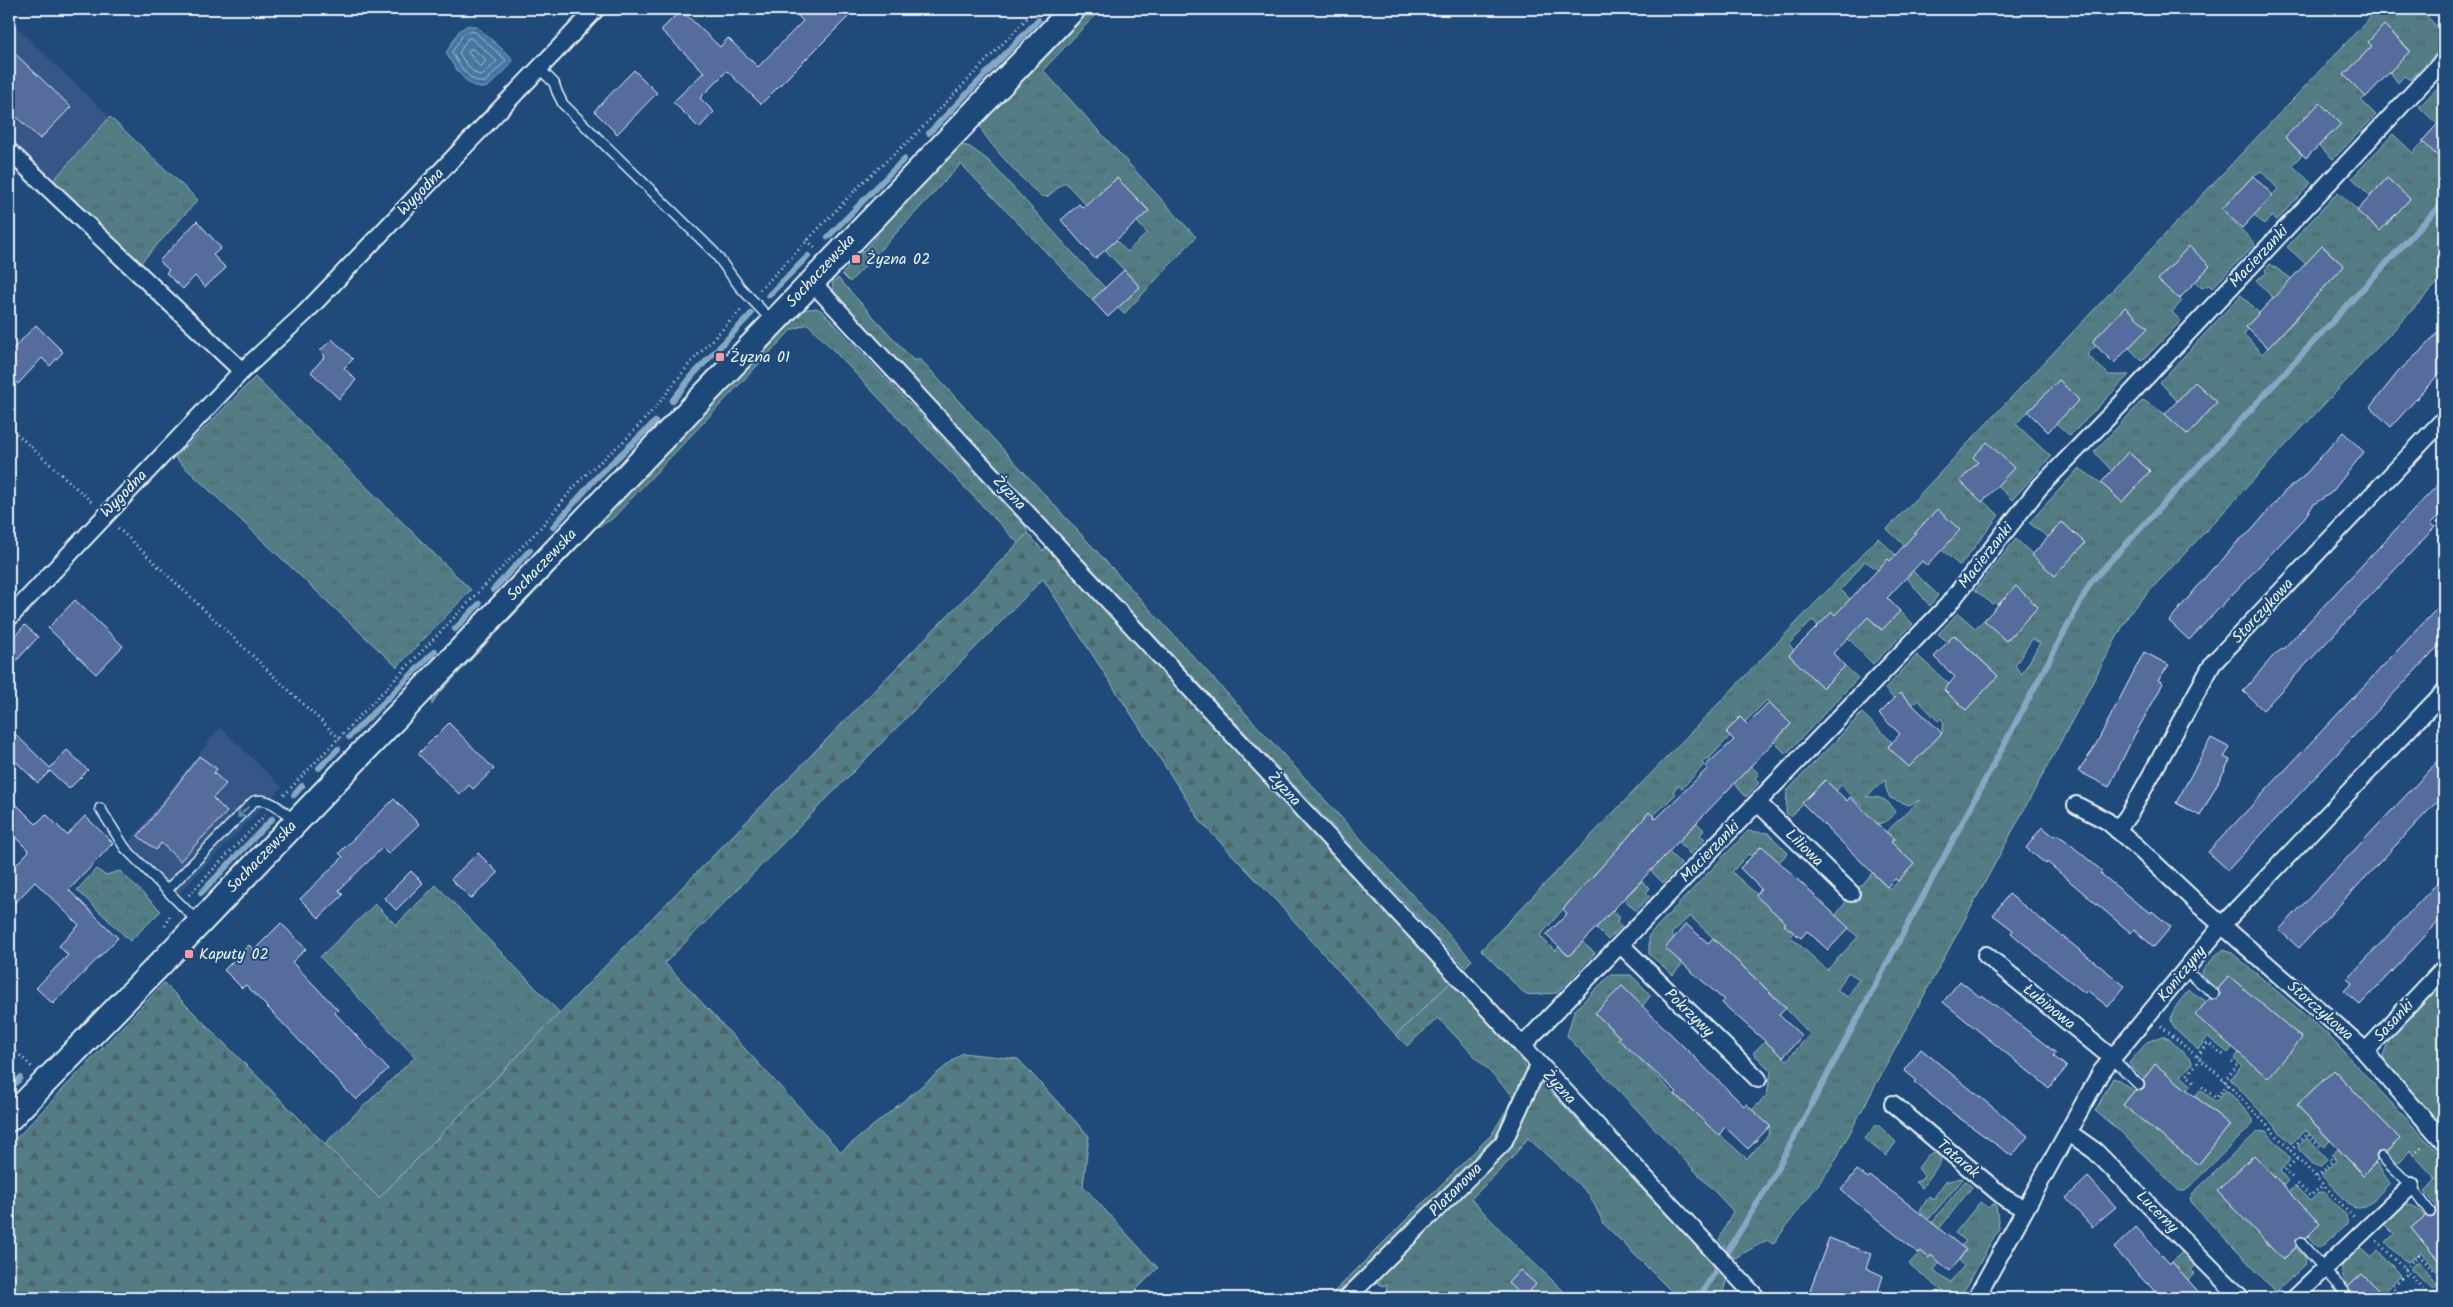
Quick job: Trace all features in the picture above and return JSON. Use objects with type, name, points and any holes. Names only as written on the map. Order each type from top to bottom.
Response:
[{"type":"street","name":"Wygodna","points":[[9,618],[104,514],[242,371],[304,314],[596,9]]},
{"type":"street","name":"Sochaczewska","points":[[9,1119],[296,822],[774,322],[811,280],[1073,9]]},
{"type":"street","name":"Macierzanki","points":[[1522,1046],[1948,605],[2039,488],[2126,399],[2444,60]]},
{"type":"street","points":[[9,151],[242,371]]},
{"type":"street","name":"Żyzna","points":[[811,280],[1757,1298]]},
{"type":"street","name":"Storczykowa","points":[[2117,830],[2130,812],[2213,664],[2444,419]]},
{"type":"street","name":"Koniczyny","points":[[1976,1298],[2101,1072],[2222,925],[2444,692]]},
{"type":"street","name":"Liliowa","points":[[1758,803],[1851,893]]},
{"type":"street","name":"Storczykowa","points":[[2076,805],[2106,821],[2117,830],[2365,1052],[2437,1141]]},
{"type":"street","name":"Pokrzywy","points":[[1621,945],[1758,1079]]},
{"type":"street","name":"Łubinowa","points":[[1986,955],[2112,1058]]},
{"type":"street","name":"Sasanki","points":[[2365,1052],[2444,968]]},
{"type":"street","name":"Platanowa","points":[[1355,1296],[1503,1143],[1539,1065]]},
{"type":"street","name":"Tatarak","points":[[1893,1104],[2006,1199],[2025,1209]]},
{"type":"street","name":"Lucerny","points":[[2068,1132],[2095,1151],[2241,1298]]},
{"type":"street","points":[[2294,1298],[2411,1186]]},
{"type":"lane","points":[[539,68],[554,83],[563,104],[714,252],[751,299],[774,322]]},
{"type":"lane","points":[[167,890],[254,800],[262,799],[275,805],[296,822]]},
{"type":"lane","points":[[100,808],[125,848],[199,923]]},
{"type":"lane","points":[[2185,970],[2214,994]]},
{"type":"lane","points":[[2112,1058],[2139,1084]]},
{"type":"lane","points":[[2382,1156],[2411,1186],[2430,1212]]},
{"type":"lane","points":[[2300,1243],[2344,1291]]},
{"type":"path","points":[[164,928],[170,915],[180,904],[542,527],[581,479],[627,438],[656,407],[690,363],[861,184],[912,138],[1036,9]]},
{"type":"path","points":[[9,427],[104,514],[358,757]]},
{"type":"path","points":[[2157,1023],[2226,1083],[2356,1219]]},
{"type":"path","points":[[2194,1081],[2187,1075],[2208,1043],[2225,1056]]},
{"type":"path","points":[[9,1045],[45,1080]]},
{"type":"path","points":[[2202,1087],[2216,1098],[2237,1066],[2232,1062]]},
{"type":"path","points":[[2290,1150],[2306,1134],[2322,1149]]},
{"type":"path","points":[[2414,1155],[2437,1141]]},
{"type":"path","points":[[2316,1177],[2333,1161],[2329,1157]]},
{"type":"path","points":[[2292,1177],[2285,1170],[2298,1158]]},
{"type":"path","points":[[2298,1184],[2310,1196],[2323,1185]]},
{"type":"path","points":[[2372,1235],[2431,1298],[2444,1284],[2440,1280]]},
{"type":"path","points":[[2404,1269],[2419,1255],[2434,1272]]},
{"type":"path","points":[[2398,1293],[2393,1286],[2408,1273]]},
{"type":"shaded area","points":[[9,20],[110,117],[40,196],[9,167]]},
{"type":"shaded area","points":[[220,727],[282,787],[174,898],[125,848]]},
{"type":"green space","points":[[1087,9],[1101,9],[1043,70],[1196,237],[1124,314],[1118,308],[1140,287],[1105,250],[1116,240],[1127,252],[1147,233],[1137,222],[1149,210],[1117,178],[1097,195],[1107,207],[1096,216],[1065,182],[1047,197],[1041,196],[998,152],[981,127],[983,117]]},
{"type":"green space","points":[[2378,9],[2405,9],[2412,16],[2419,9],[2444,33],[2444,45],[2410,80],[2404,76],[2398,83],[2390,72],[2410,50],[2384,25],[2368,42],[2372,46],[2344,75],[2366,97],[2361,100],[2376,115],[2333,159],[2319,146],[2341,124],[2320,103],[2285,137],[2302,155],[2292,165],[2311,183],[2277,220],[2272,216],[2264,224],[2254,215],[2278,189],[2261,171],[2253,176],[2222,209],[2255,244],[2212,288],[2209,285],[2202,288],[2194,282],[2210,266],[2189,247],[2158,280],[2182,301],[2172,312],[2181,321],[2142,361],[2129,348],[2147,328],[2125,307],[2092,342],[2096,346],[2087,355],[2109,375],[2129,375],[2070,436],[2056,423],[2079,400],[2059,380],[2016,424],[2051,457],[2012,500],[1997,485],[2014,468],[1978,462],[1960,481],[1999,515],[1960,566],[1942,550],[1904,545],[1887,529]]},
{"type":"green space","points":[[2444,81],[2444,117],[2437,124],[2419,107]]},
{"type":"green space","points":[[110,117],[198,200],[137,267],[50,184]]},
{"type":"green space","points":[[2393,134],[2413,153],[2423,142],[2444,162],[2444,276],[2131,611],[1832,1166],[1773,1244],[1767,1240],[1735,1258],[1719,1240],[1733,1211],[1567,1036],[1574,1011],[1610,975],[1631,975],[1651,995],[1642,1007],[1622,986],[1595,1013],[1683,1103],[1686,1100],[1709,1125],[1747,1159],[1769,1134],[1770,1126],[1752,1110],[1767,1095],[1771,1071],[1753,1053],[1765,1041],[1787,1060],[1810,1034],[1772,994],[1690,916],[1671,934],[1674,938],[1665,948],[1683,963],[1673,975],[1649,954],[1649,935],[1748,831],[1768,833],[1788,853],[1779,862],[1761,846],[1752,856],[1748,854],[1732,872],[1787,922],[1785,925],[1794,932],[1790,936],[1827,970],[1858,937],[1835,916],[1851,893],[1863,884],[1872,873],[1890,890],[1914,864],[1891,842],[1893,839],[1886,832],[1920,800],[1909,805],[1890,798],[1885,780],[1866,797],[1883,799],[1895,811],[1889,820],[1878,824],[1862,812],[1861,802],[1859,804],[1841,785],[1836,791],[1824,780],[1791,817],[1786,813],[1787,791],[1862,713],[1892,742],[1888,747],[1909,767],[1942,733],[1944,723],[1941,718],[1938,721],[1918,700],[1913,705],[1900,693],[1894,699],[1885,689],[1917,655],[1949,684],[1944,690],[1966,710],[1998,676],[1955,635],[1948,642],[1938,634],[1958,613],[1975,628],[1984,620],[2006,641],[2037,608],[2016,587],[1997,605],[1995,602],[1992,604],[1975,590],[2016,539],[2055,575],[2085,543],[2062,522],[2048,537],[2029,523],[2079,468],[2101,483],[2122,502],[2150,471],[2128,452],[2112,471],[2094,452],[2143,400],[2165,414],[2188,435],[2217,402],[2195,382],[2177,401],[2160,382],[2241,295],[2259,313],[2246,327],[2248,329],[2244,334],[2262,354],[2299,316],[2277,295],[2273,298],[2256,280],[2267,273],[2265,270],[2270,264],[2292,279],[2314,299],[2344,266],[2323,246],[2306,264],[2287,247],[2338,192],[2380,231],[2410,199],[2387,178],[2370,196],[2352,178]],"holes":[[[2032,639],[2040,643],[2022,674],[2015,666]],[[1848,972],[1859,979],[1848,997],[1837,991]]]},
{"type":"green space","points":[[956,146],[970,147],[988,160],[1105,288],[1092,300],[961,164],[850,282],[842,274],[877,236],[876,230]]},
{"type":"green space","points":[[838,278],[913,360],[921,360],[1472,960],[1465,967],[835,295],[832,283]]},
{"type":"green space","points":[[817,308],[823,312],[1025,526],[1028,533],[1018,543],[808,324],[791,330],[612,519],[596,528],[436,697],[432,705],[432,695],[800,310]]},
{"type":"green space","points":[[255,377],[471,590],[397,667],[175,458]]},
{"type":"green space","points":[[1028,533],[1043,551],[1050,545],[1454,979],[1396,1035],[1279,904],[1202,823],[1043,579],[665,963],[841,1152],[962,1053],[1018,1059],[1089,1136],[1083,1186],[1158,1268],[1128,1298],[9,1298],[9,1146],[164,983],[379,1198]]},
{"type":"green space","points":[[1878,538],[1938,595],[1930,606],[1906,577],[1887,560],[1878,570],[1865,561],[1841,590],[1881,630],[1900,611],[1913,624],[1873,664],[1848,638],[1853,633],[1832,612],[1818,626],[1813,620],[1789,644],[1794,650],[1789,655],[1823,688],[1845,666],[1858,678],[1786,754],[1774,742],[1791,724],[1767,700],[1745,722],[1740,717],[1726,732],[1730,736],[1709,759],[1707,758],[1702,763],[1704,765],[1682,788],[1678,785],[1673,792],[1676,794],[1653,816],[1648,813],[1626,844],[1623,842],[1617,849],[1619,851],[1599,874],[1596,872],[1590,879],[1592,881],[1570,901],[1540,936],[1555,951],[1559,947],[1568,956],[1582,942],[1595,953],[1557,993],[1526,995],[1481,950]]},
{"type":"green space","points":[[1751,766],[1759,774],[1755,778],[1759,783],[1746,797],[1734,783]]},
{"type":"green space","points":[[1697,823],[1704,830],[1700,835],[1705,839],[1690,854],[1680,844],[1680,840]]},
{"type":"green space","points":[[1668,851],[1681,864],[1663,883],[1652,872],[1652,868]]},
{"type":"green space","points":[[96,869],[105,875],[120,871],[161,911],[130,941],[77,890]]},
{"type":"green space","points":[[1642,881],[1650,888],[1646,893],[1650,896],[1636,911],[1624,899]]},
{"type":"green space","points":[[436,885],[560,1013],[379,1198],[324,1144],[415,1057],[320,957],[375,904],[396,925]]},
{"type":"green space","points":[[1613,910],[1620,918],[1617,921],[1622,926],[1608,940],[1596,928]]},
{"type":"green space","points":[[2223,950],[2232,953],[2325,1032],[2444,1159],[2444,1200],[2436,1206],[2425,1192],[2436,1179],[2410,1151],[2399,1162],[2394,1162],[2386,1153],[2400,1139],[2334,1070],[2297,1105],[2330,1141],[2324,1147],[2305,1130],[2291,1144],[2230,1079],[2242,1066],[2234,1059],[2239,1053],[2301,1038],[2229,976],[2217,990],[2203,976],[2202,971]]},
{"type":"green space","points":[[1454,979],[1519,1052],[1528,1074],[1520,1099],[1494,1137],[1336,1298],[1328,1298],[1492,1134],[1514,1097],[1438,1018],[1407,1046],[1396,1035]]},
{"type":"green space","points":[[2444,980],[2444,1127],[2385,1063],[2383,1056],[2390,1039]]},
{"type":"green space","points":[[2189,990],[2207,1002],[2233,1047],[2228,1053],[2208,1037],[2198,1049],[2174,1028],[2171,1016],[2174,1009]]},
{"type":"green space","points":[[2162,1036],[2169,1039],[2192,1061],[2192,1064],[2181,1076],[2191,1085],[2187,1090],[2155,1065],[2144,1078],[2129,1063],[2147,1042]]},
{"type":"green space","points":[[2113,1078],[2134,1091],[2123,1105],[2198,1165],[2230,1125],[2195,1096],[2200,1090],[2216,1102],[2225,1091],[2229,1092],[2253,1119],[2253,1124],[2185,1191],[2179,1191],[2122,1133],[2095,1111]]},
{"type":"green space","points":[[1542,1083],[1727,1279],[1721,1298],[1673,1298],[1672,1292],[1604,1224],[1589,1194],[1528,1138],[1511,1159],[1471,1199],[1513,1243],[1571,1298],[1389,1298],[1386,1296],[1387,1284],[1383,1286],[1378,1284],[1383,1269],[1512,1140]]},
{"type":"green space","points":[[1877,1124],[1896,1142],[1886,1156],[1864,1139]]},
{"type":"green space","points":[[2266,1131],[2289,1157],[2289,1161],[2280,1171],[2288,1181],[2283,1186],[2254,1156],[2217,1191],[2283,1260],[2296,1248],[2305,1257],[2306,1264],[2276,1292],[2193,1205],[2190,1199],[2192,1194],[2257,1132]]},
{"type":"green space","points":[[2307,1138],[2327,1159],[2320,1167],[2313,1164],[2299,1150],[2298,1146]]},
{"type":"green space","points":[[2338,1149],[2363,1175],[2376,1163],[2390,1183],[2367,1205],[2356,1208],[2351,1206],[2321,1175],[2337,1161],[2332,1154]]},
{"type":"green space","points":[[1936,1153],[1941,1159],[1940,1163],[1922,1188],[1915,1182],[1921,1180],[1924,1176],[1918,1168],[1928,1155]]},
{"type":"green space","points":[[1963,1179],[1929,1219],[1920,1211],[1929,1196],[1933,1199],[1945,1182]]},
{"type":"green space","points":[[1965,1181],[1972,1187],[1939,1229],[1932,1222]]},
{"type":"green space","points":[[2295,1186],[2310,1201],[2320,1192],[2324,1192],[2346,1215],[2348,1223],[2322,1247],[2316,1246],[2307,1237],[2320,1224],[2289,1192]]},
{"type":"green space","points":[[1980,1202],[1988,1208],[1993,1204],[1996,1206],[1999,1228],[1967,1286],[1958,1298],[1951,1298],[1909,1264],[1921,1251],[1929,1257],[1931,1255],[1940,1262],[1934,1270],[1950,1283],[1964,1266],[1959,1260],[1966,1250],[1961,1246],[1966,1241],[1955,1233]]},
{"type":"green space","points":[[2409,1204],[2417,1208],[2425,1216],[2411,1228],[2442,1265],[2436,1271],[2421,1252],[2408,1262],[2404,1261],[2386,1242],[2394,1234],[2384,1224],[2399,1208]]},
{"type":"green space","points":[[2359,1247],[2370,1257],[2378,1250],[2400,1276],[2382,1295],[2362,1274],[2349,1286],[2342,1274],[2343,1265],[2346,1260]]},
{"type":"green space","points":[[2183,1251],[2196,1265],[2191,1270],[2195,1273],[2188,1280],[2172,1262]]},
{"type":"green space","points":[[2420,1262],[2438,1285],[2433,1289],[2411,1270],[2411,1267]]},
{"type":"water","points":[[468,25],[477,27],[510,56],[512,61],[505,71],[487,87],[481,88],[468,82],[446,53],[459,31]]},
{"type":"building","points":[[791,9],[856,9],[761,104],[727,71],[700,98],[714,112],[699,128],[673,102],[704,72],[661,30],[681,10],[720,47],[728,38],[758,67],[803,21]]},
{"type":"building","points":[[2384,25],[2410,51],[2366,97],[2344,75],[2372,46],[2368,42]]},
{"type":"building","points":[[9,48],[71,107],[40,139],[9,110]]},
{"type":"building","points":[[634,70],[657,93],[617,134],[594,111]]},
{"type":"building","points":[[2320,103],[2341,124],[2306,158],[2285,137]]},
{"type":"building","points":[[2444,117],[2444,162],[2422,141]]},
{"type":"building","points":[[2253,176],[2273,195],[2242,228],[2222,209]]},
{"type":"building","points":[[1117,178],[1149,211],[1095,259],[1061,220],[1079,204],[1083,208]]},
{"type":"building","points":[[2387,178],[2410,199],[2380,231],[2357,211]]},
{"type":"building","points":[[197,221],[221,248],[213,255],[226,268],[205,287],[195,276],[183,289],[166,273],[169,270],[159,261]]},
{"type":"building","points":[[2189,246],[2210,266],[2179,299],[2158,280]]},
{"type":"building","points":[[2322,246],[2344,266],[2268,348],[2246,327]]},
{"type":"building","points":[[1124,270],[1140,287],[1108,317],[1092,300]]},
{"type":"building","points":[[2125,307],[2148,328],[2114,363],[2092,342]]},
{"type":"building","points":[[2444,324],[2444,368],[2391,427],[2370,407],[2399,371],[2428,344]]},
{"type":"building","points":[[36,325],[63,352],[50,366],[42,358],[18,384],[9,376],[9,353]]},
{"type":"building","points":[[332,339],[353,359],[344,368],[356,380],[339,399],[311,372],[325,356],[320,351]]},
{"type":"building","points":[[2059,380],[2079,400],[2048,432],[2028,412]]},
{"type":"building","points":[[2195,382],[2217,402],[2188,435],[2165,414]]},
{"type":"building","points":[[2343,432],[2364,452],[2331,493],[2314,504],[2302,521],[2189,640],[2169,621],[2213,568],[2219,564],[2237,542],[2251,531],[2285,491],[2302,478]]},
{"type":"building","points":[[1987,442],[2014,468],[1982,502],[1960,481],[1978,462],[1973,457]]},
{"type":"building","points":[[2128,452],[2150,471],[2122,502],[2101,483]]},
{"type":"building","points":[[2444,478],[2444,510],[2430,524],[2435,527],[2263,710],[2243,691],[2275,654],[2284,648]]},
{"type":"building","points":[[1937,509],[1960,530],[1927,566],[1922,561],[1887,598],[1900,611],[1882,630],[1868,617],[1833,653],[1845,666],[1823,688],[1789,655],[1832,612],[1835,615],[1888,559],[1890,561]]},
{"type":"building","points":[[2062,522],[2085,543],[2055,576],[2032,555]]},
{"type":"building","points":[[2016,586],[2038,607],[2006,641],[1984,620]]},
{"type":"building","points":[[75,600],[123,646],[96,674],[48,628]]},
{"type":"building","points":[[2444,601],[2444,640],[2228,870],[2208,852]]},
{"type":"building","points":[[25,625],[38,637],[9,669],[9,642]]},
{"type":"building","points":[[1954,635],[1998,676],[1966,710],[1944,690],[1955,677],[1934,657]]},
{"type":"building","points":[[2144,652],[2169,665],[2158,680],[2163,683],[2109,787],[2078,771],[2093,750]]},
{"type":"building","points":[[1900,693],[1942,733],[1909,767],[1888,747],[1900,734],[1879,714]]},
{"type":"building","points":[[1769,702],[1791,724],[1569,956],[1546,935],[1567,914],[1563,909],[1649,812],[1656,819],[1708,768],[1705,766],[1734,740],[1726,732],[1740,717],[1747,724]]},
{"type":"building","points":[[449,723],[494,769],[473,789],[469,785],[460,795],[418,754]]},
{"type":"building","points":[[9,728],[50,768],[67,750],[88,770],[69,789],[50,771],[38,783],[9,755]]},
{"type":"building","points":[[2211,738],[2230,748],[2224,757],[2230,760],[2200,816],[2176,803]]},
{"type":"building","points":[[2444,755],[2444,794],[2299,948],[2279,930]]},
{"type":"building","points":[[199,756],[217,769],[214,773],[226,784],[213,798],[227,812],[180,861],[161,843],[156,850],[138,836]]},
{"type":"building","points":[[1825,780],[1847,801],[1850,797],[1894,839],[1891,842],[1914,864],[1898,881],[1895,879],[1887,887],[1802,803]]},
{"type":"building","points":[[9,797],[36,824],[46,814],[67,835],[85,816],[113,843],[69,890],[118,938],[53,1004],[36,988],[68,955],[59,946],[79,925],[35,882],[9,909],[9,872],[29,851],[9,831]]},
{"type":"building","points":[[394,799],[419,824],[388,854],[382,848],[339,890],[343,895],[319,918],[300,899],[343,857],[339,853]]},
{"type":"building","points":[[2042,827],[2054,836],[2056,834],[2065,840],[2102,871],[2100,873],[2139,905],[2151,913],[2152,911],[2171,927],[2154,947],[2134,930],[2131,933],[2047,862],[2046,864],[2026,848]]},
{"type":"building","points":[[1762,846],[1849,928],[1828,950],[1807,931],[1801,938],[1784,925],[1786,923],[1756,896],[1761,889],[1740,868]]},
{"type":"building","points":[[478,853],[498,873],[471,899],[451,879]]},
{"type":"building","points":[[411,871],[423,883],[396,910],[384,898]]},
{"type":"building","points":[[2444,876],[2444,916],[2360,1005],[2344,991],[2352,983],[2347,979]]},
{"type":"building","points":[[2009,894],[2125,986],[2108,1007],[2087,990],[2085,993],[2038,956],[2011,933],[2013,930],[1993,915]]},
{"type":"building","points":[[281,923],[306,949],[292,962],[338,1010],[335,1013],[388,1069],[356,1100],[246,985],[242,988],[224,970],[249,945],[254,950]]},
{"type":"building","points":[[1686,924],[1708,943],[1713,938],[1786,1008],[1779,1015],[1802,1036],[1783,1057],[1722,1003],[1724,1000],[1665,948]]},
{"type":"building","points":[[2229,976],[2302,1038],[2268,1078],[2195,1015],[2210,998],[2213,1000],[2218,998],[2220,995],[2218,989]]},
{"type":"building","points":[[1960,981],[1980,997],[1982,995],[2056,1053],[2053,1056],[2067,1067],[2049,1088],[1943,1002]]},
{"type":"building","points":[[1622,986],[1744,1106],[1746,1104],[1770,1126],[1748,1149],[1725,1127],[1719,1135],[1710,1127],[1675,1094],[1677,1092],[1618,1039],[1620,1037],[1595,1013]]},
{"type":"building","points":[[1921,1049],[2028,1136],[2012,1156],[1914,1082],[1916,1080],[1904,1070]]},
{"type":"building","points":[[2155,1064],[2230,1125],[2198,1165],[2123,1105],[2135,1090],[2140,1091],[2144,1089],[2145,1084],[2143,1080]]},
{"type":"building","points":[[2334,1070],[2400,1139],[2386,1152],[2378,1152],[2376,1156],[2377,1161],[2363,1175],[2297,1105]]},
{"type":"building","points":[[2254,1155],[2320,1224],[2305,1239],[2300,1237],[2297,1239],[2296,1247],[2283,1260],[2217,1191]]},
{"type":"building","points":[[1857,1170],[1868,1178],[1870,1176],[1902,1199],[1966,1250],[1950,1271],[1931,1255],[1929,1258],[1921,1251],[1918,1253],[1841,1190]]},
{"type":"building","points":[[2088,1177],[2116,1207],[2092,1227],[2066,1198]]},
{"type":"building","points":[[2444,1200],[2444,1267],[2411,1228],[2425,1216],[2434,1217],[2435,1208]]},
{"type":"building","points":[[2136,1227],[2170,1264],[2172,1262],[2204,1298],[2162,1298],[2147,1284],[2114,1248]]},
{"type":"building","points":[[1829,1238],[1871,1254],[1866,1268],[1883,1276],[1876,1298],[1833,1298],[1810,1290]]},
{"type":"building","points":[[1520,1270],[1536,1284],[1524,1298],[1508,1283]]},
{"type":"building","points":[[2362,1274],[2386,1298],[2336,1298],[2339,1295],[2345,1297],[2348,1295],[2348,1287]]},
{"type":"waterway","points":[[929,133],[1038,20]]},
{"type":"waterway","points":[[828,237],[904,159]]},
{"type":"waterway","points":[[1699,1298],[1769,1184],[2091,582],[2444,201]]},
{"type":"waterway","points":[[769,295],[808,256]]},
{"type":"waterway","points":[[672,401],[693,375],[751,314]]},
{"type":"waterway","points":[[553,527],[597,477],[655,422]]},
{"type":"waterway","points":[[493,590],[530,550]]},
{"type":"waterway","points":[[455,629],[479,604]]},
{"type":"waterway","points":[[349,737],[435,651]]},
{"type":"waterway","points":[[319,768],[338,749]]},
{"type":"waterway","points":[[294,795],[302,786]]},
{"type":"waterway","points":[[201,893],[272,819]]},
{"type":"waterway","points":[[9,1090],[20,1078]]},
{"type":"place","name":"Żyzna 02","points":[[856,259]]},
{"type":"place","name":"Żyzna 01","points":[[720,357]]},
{"type":"place","name":"Kaputy 02","points":[[189,954]]}]
